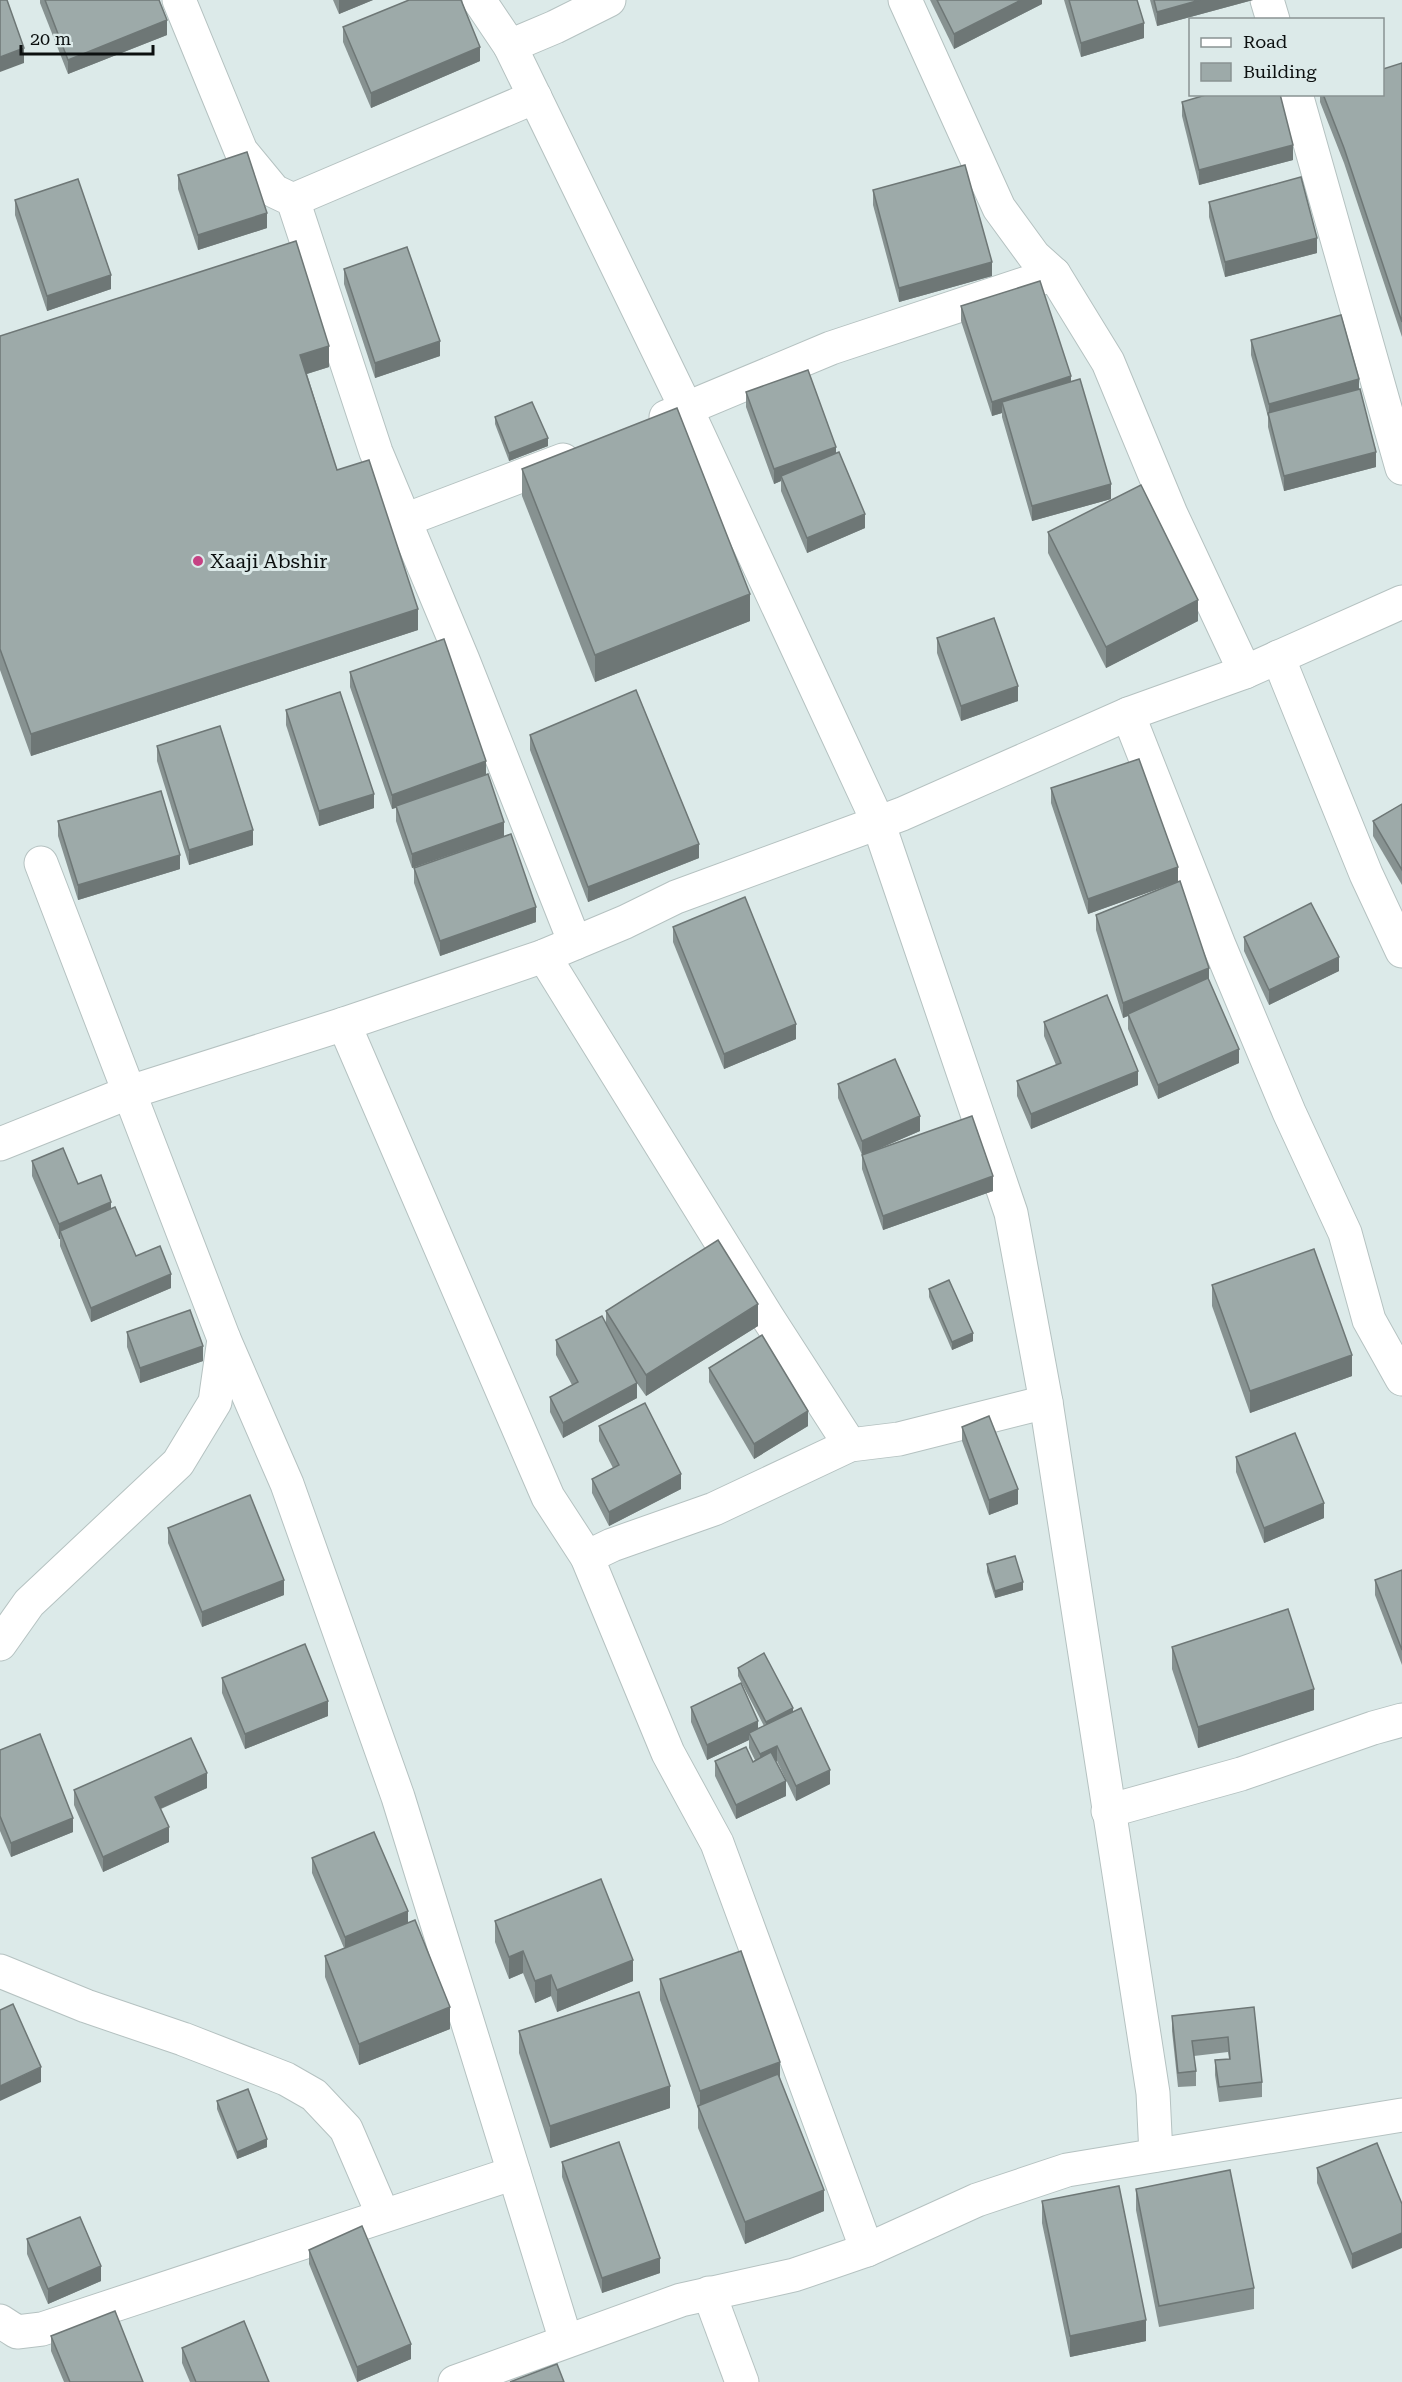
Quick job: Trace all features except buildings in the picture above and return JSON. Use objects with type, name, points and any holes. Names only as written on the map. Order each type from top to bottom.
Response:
[{"type":"street","points":[[179,0],[241,152],[274,191],[293,200],[376,452],[575,944]]},
{"type":"street","points":[[479,0],[510,46],[686,408],[878,822],[1011,1213],[1046,1402],[1153,2093],[1156,2155]]},
{"type":"street","points":[[510,46],[609,0]]},
{"type":"street","points":[[905,0],[999,208],[1034,256],[1054,274],[1108,362],[1171,514],[1245,672]]},
{"type":"street","points":[[1268,0],[1272,18]]},
{"type":"street","points":[[1297,96],[1402,468]]},
{"type":"street","points":[[293,200],[535,97]]},
{"type":"street","points":[[638,430],[831,348],[1054,274]]},
{"type":"street","points":[[405,520],[595,447]]},
{"type":"street","points":[[0,1144],[130,1092],[344,1024],[544,956],[676,897],[902,814],[1128,714],[1245,672],[1402,602]]},
{"type":"street","points":[[1278,657],[1366,874],[1402,951]]},
{"type":"street","points":[[1128,714],[1223,956],[1289,1112],[1345,1233],[1369,1320],[1402,1379]]},
{"type":"street","points":[[41,863],[224,1340],[287,1484],[394,1786],[566,2342]]},
{"type":"street","points":[[544,956],[768,1318],[850,1445]]},
{"type":"street","points":[[344,1024],[548,1497],[586,1557],[668,1753],[717,1844],[867,2250]]},
{"type":"street","points":[[0,1644],[30,1603],[178,1463],[215,1402],[224,1340]]},
{"type":"street","points":[[586,1557],[612,1545],[714,1509],[850,1445],[899,1439],[1046,1402]]},
{"type":"street","points":[[1108,1811],[1241,1774],[1402,1720]]},
{"type":"street","points":[[0,1971],[86,2006],[183,2039],[286,2079],[314,2095],[346,2129],[384,2215]]},
{"type":"street","points":[[455,2382],[681,2300],[794,2275],[867,2250],[977,2200],[1067,2169],[1402,2115]]},
{"type":"street","points":[[0,2321],[18,2332],[42,2329],[514,2173]]},
{"type":"street","points":[[708,2294],[742,2382]]},
{"type":"place","name":"Xaaji Abshir","points":[[198,561]]}]
